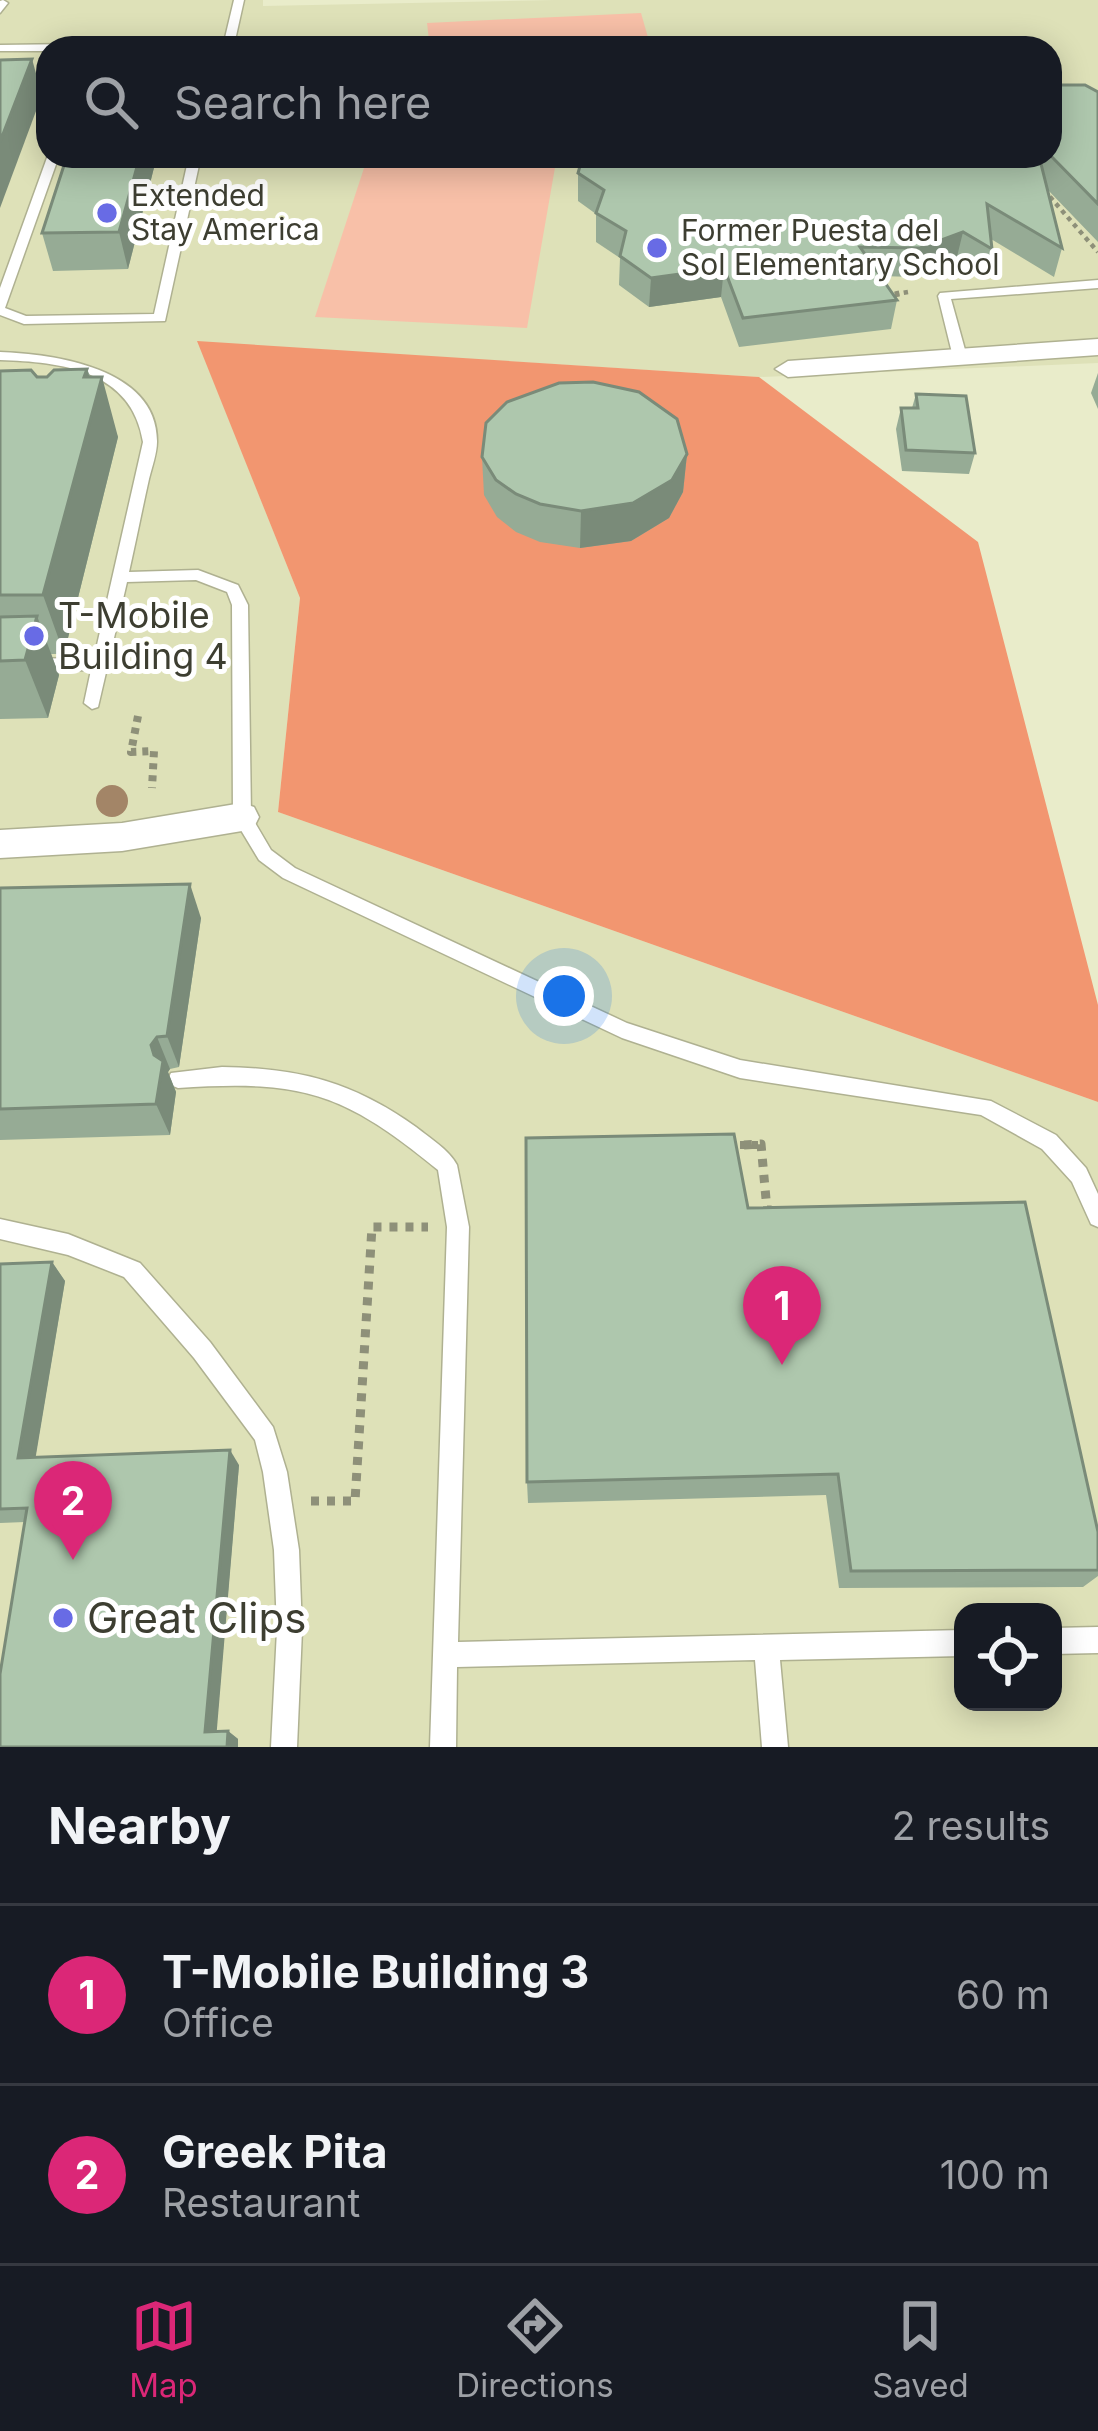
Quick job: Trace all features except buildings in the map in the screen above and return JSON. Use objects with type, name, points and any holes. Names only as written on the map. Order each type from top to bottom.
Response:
[{"type":"street","points":[[788,369],[1098,347]]},
{"type":"street","points":[[0,844],[105,842],[167,835],[242,818]]},
{"type":"lane","points":[[231,36],[239,0]]},
{"type":"lane","points":[[0,48],[36,48]]},
{"type":"lane","points":[[0,84],[36,83]]},
{"type":"lane","points":[[49,168],[0,308],[24,320],[160,318],[193,168]]},
{"type":"lane","points":[[960,357],[944,296],[1098,284]]},
{"type":"lane","points":[[24,320],[0,356],[60,362],[117,384],[137,397],[151,418],[150,442],[92,703]]},
{"type":"lane","points":[[120,577],[198,575],[232,589],[240,604],[242,818],[265,855],[289,872],[622,1030],[740,1069],[984,1108],[1019,1122],[1048,1142],[1078,1175],[1098,1217]]},
{"type":"lane","points":[[0,665],[100,664]]},
{"type":"lane","points":[[178,1079],[296,1076],[376,1108],[447,1165],[458,1227],[443,1747]]},
{"type":"lane","points":[[0,1229],[24,1232],[133,1270],[263,1429],[279,1497],[291,1649],[284,1747]]},
{"type":"lane","points":[[1062,1641],[1098,1640]]},
{"type":"lane","points":[[445,1655],[954,1643]]},
{"type":"lane","points":[[766,1648],[775,1747]]},
{"type":"path","points":[[1058,180],[1038,183],[1098,253]]},
{"type":"path","points":[[1070,218],[1088,215]]},
{"type":"path","points":[[870,298],[908,292]]},
{"type":"path","points":[[138,716],[131,752],[154,751],[152,788]]},
{"type":"path","points":[[728,1147],[761,1144],[767,1210],[790,1210]]},
{"type":"path","points":[[355,1501],[372,1226],[433,1227]]},
{"type":"shaded area","points":[[0,0],[263,0],[263,6],[554,0],[1098,0],[1098,363],[759,377],[198,342],[300,598],[278,812],[1098,1102],[1098,1747],[0,1747]]},
{"type":"shaded area","points":[[641,13],[648,36],[429,36],[427,23]]},
{"type":"shaded area","points":[[364,168],[555,168],[527,328],[315,317]]},
{"type":"shaded area","points":[[197,341],[759,377],[978,542],[1098,1005],[1098,1102],[278,812],[300,598]]},
{"type":"place","name":"Extended Stay America","points":[[107,213]]},
{"type":"place","name":"Former Puesta del Sol Elementary School","points":[[657,248]]},
{"type":"place","name":"T-Mobile Building 4","points":[[34,636]]},
{"type":"place","name":"T-Mobile Building 3","points":[[782,1365]]},
{"type":"place","name":"Greek Pita","points":[[73,1560]]},
{"type":"place","name":"Great Clips","points":[[63,1618]]}]
